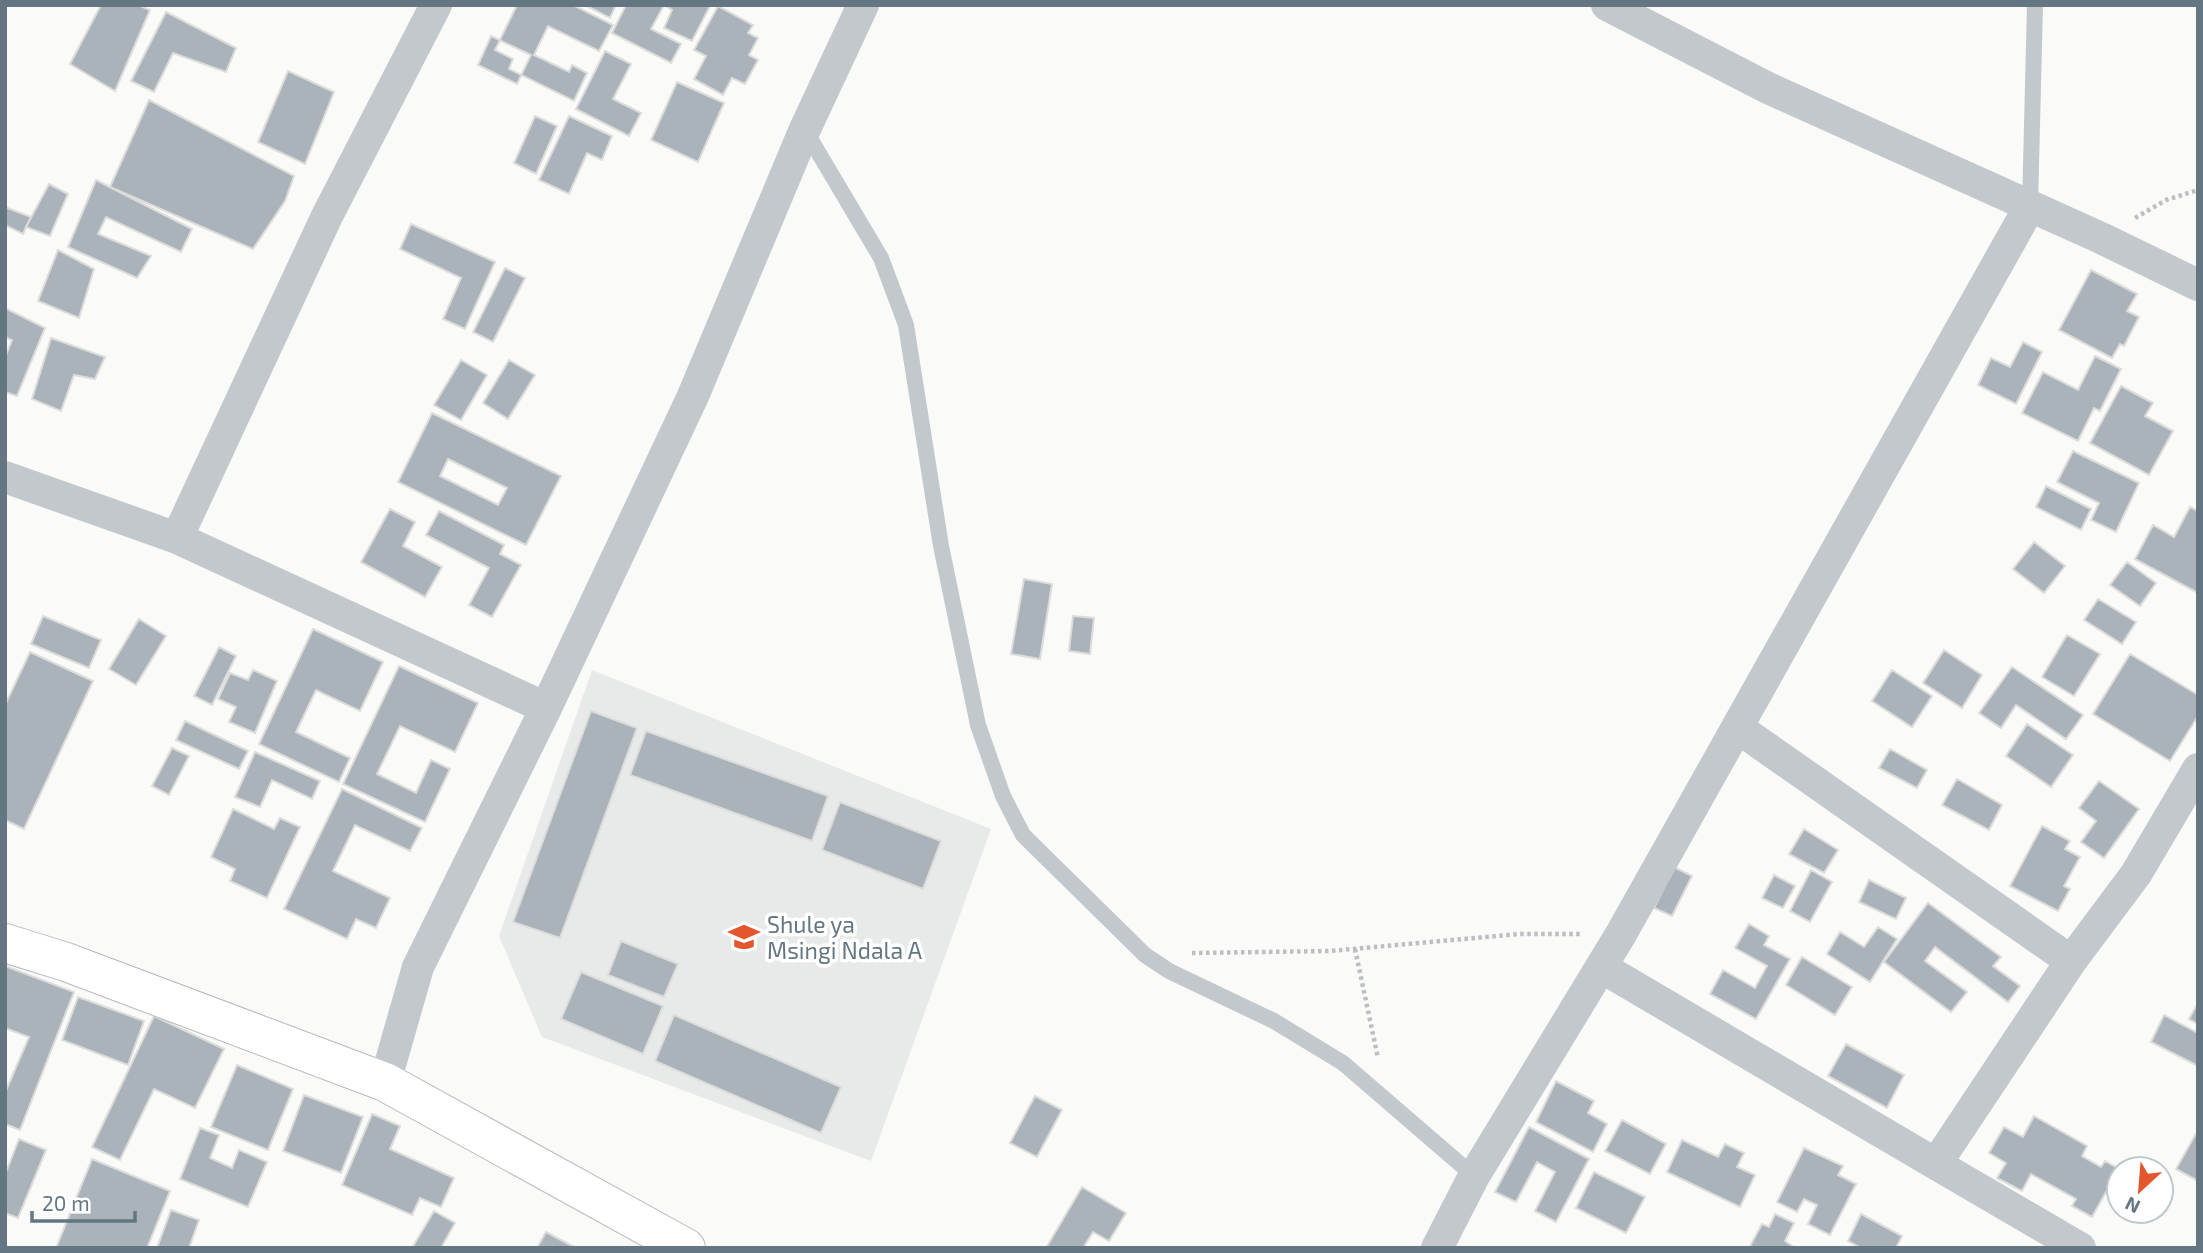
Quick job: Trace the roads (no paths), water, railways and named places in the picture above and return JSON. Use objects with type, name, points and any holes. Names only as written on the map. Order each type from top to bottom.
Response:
[{"type":"street","points":[[177,538],[327,216],[436,5]]},
{"type":"street","points":[[385,1082],[418,967],[546,708],[693,396],[804,130],[863,5]]},
{"type":"street","points":[[1607,5],[1768,88],[2101,238],[2198,285]]},
{"type":"street","points":[[1437,1248],[1474,1176],[1621,934],[2030,206]]},
{"type":"street","points":[[5,477],[177,538],[546,708]]},
{"type":"street","points":[[1738,728],[2071,961]]},
{"type":"street","points":[[1936,1164],[2071,961],[2136,874],[2198,769]]},
{"type":"street","points":[[5,943],[66,962],[385,1082],[686,1248]]},
{"type":"street","points":[[1601,967],[2080,1248]]},
{"type":"lane","points":[[2030,206],[2035,5]]},
{"type":"lane","points":[[804,130],[881,258],[906,326],[957,632],[978,725],[1003,796],[1023,835],[1037,852],[1145,955],[1170,971],[1273,1021],[1343,1063],[1474,1176]]},
{"type":"place","name":"Shule ya Msingi Ndala A","points":[[744,937]]}]
